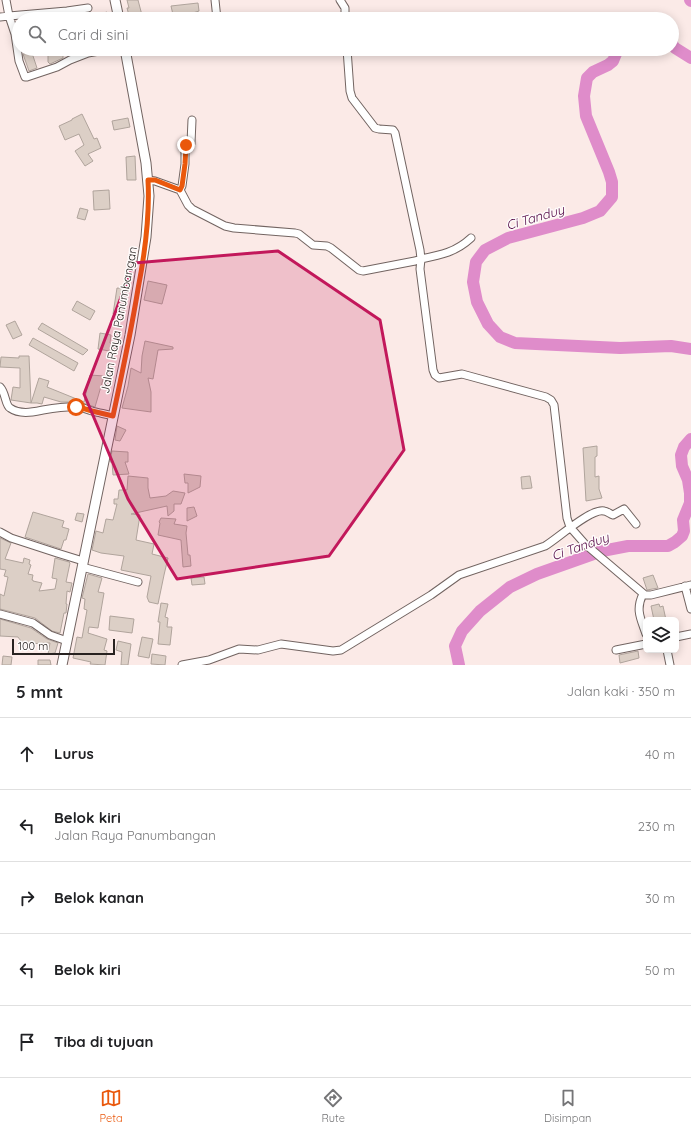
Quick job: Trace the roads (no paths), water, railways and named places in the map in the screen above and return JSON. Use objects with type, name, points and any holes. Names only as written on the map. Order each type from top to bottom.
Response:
[{"type":"main road","points":[[115,0],[118,12]]},
{"type":"main road","name":"Jalan Raya Panumbangan","points":[[62,665],[130,335],[146,237],[149,196],[148,180],[143,144],[126,56]]},
{"type":"street","points":[[6,0],[12,25]]},
{"type":"street","points":[[215,0],[216,12]]},
{"type":"street","points":[[340,0],[345,8],[345,12]]},
{"type":"street","points":[[55,12],[88,8]]},
{"type":"street","points":[[0,17],[12,16]]},
{"type":"street","points":[[18,56],[25,78],[57,67],[82,56]]},
{"type":"street","points":[[348,56],[350,91],[352,98],[375,128],[392,130],[395,133],[420,250],[420,269],[433,370],[437,377],[439,378],[462,374],[550,399],[553,402],[567,518],[570,527],[585,544],[643,594],[651,595],[688,586],[691,609]]},
{"type":"street","points":[[180,190],[182,186],[185,164],[185,145],[191,142],[192,120]]},
{"type":"street","points":[[148,180],[155,180],[180,190],[190,207],[225,226],[297,233],[313,245],[327,246],[360,270],[406,263],[421,258],[435,256],[457,249],[471,238]]},
{"type":"street","points":[[0,387],[4,392],[9,407],[16,411],[32,413],[57,409],[82,408],[113,416]]},
{"type":"street","points":[[182,665],[209,660],[239,649],[258,650],[280,644],[333,651],[341,650],[431,596],[458,575],[538,549],[597,511],[605,511],[613,515],[624,509],[636,524]]},
{"type":"street","points":[[0,532],[11,538],[138,582]]},
{"type":"street","points":[[643,594],[639,607],[639,613],[643,625]]},
{"type":"street","points":[[0,614],[33,623],[50,634],[67,641]]},
{"type":"street","points":[[679,636],[691,634]]},
{"type":"street","points":[[616,650],[643,645]]},
{"type":"street","points":[[668,653],[670,665]]},
{"type":"waterway","name":"Ci Tanduy","points":[[679,50],[691,58]]},
{"type":"waterway","name":"Ci Tanduy","points":[[615,56],[613,61],[608,65],[593,72],[587,78],[584,96],[586,116],[612,182],[612,197],[600,211],[583,218],[508,238],[485,250],[476,262],[473,282],[477,302],[488,324],[500,337],[515,343],[620,348],[671,346],[691,349]]},
{"type":"waterway","name":"Ci Tanduy","points":[[459,665],[455,646],[462,631],[480,611],[510,587],[537,574],[602,551],[628,546],[668,546],[682,536],[684,531],[683,520],[690,503],[690,493],[688,480],[682,466],[681,455],[684,447],[691,439]]}]
